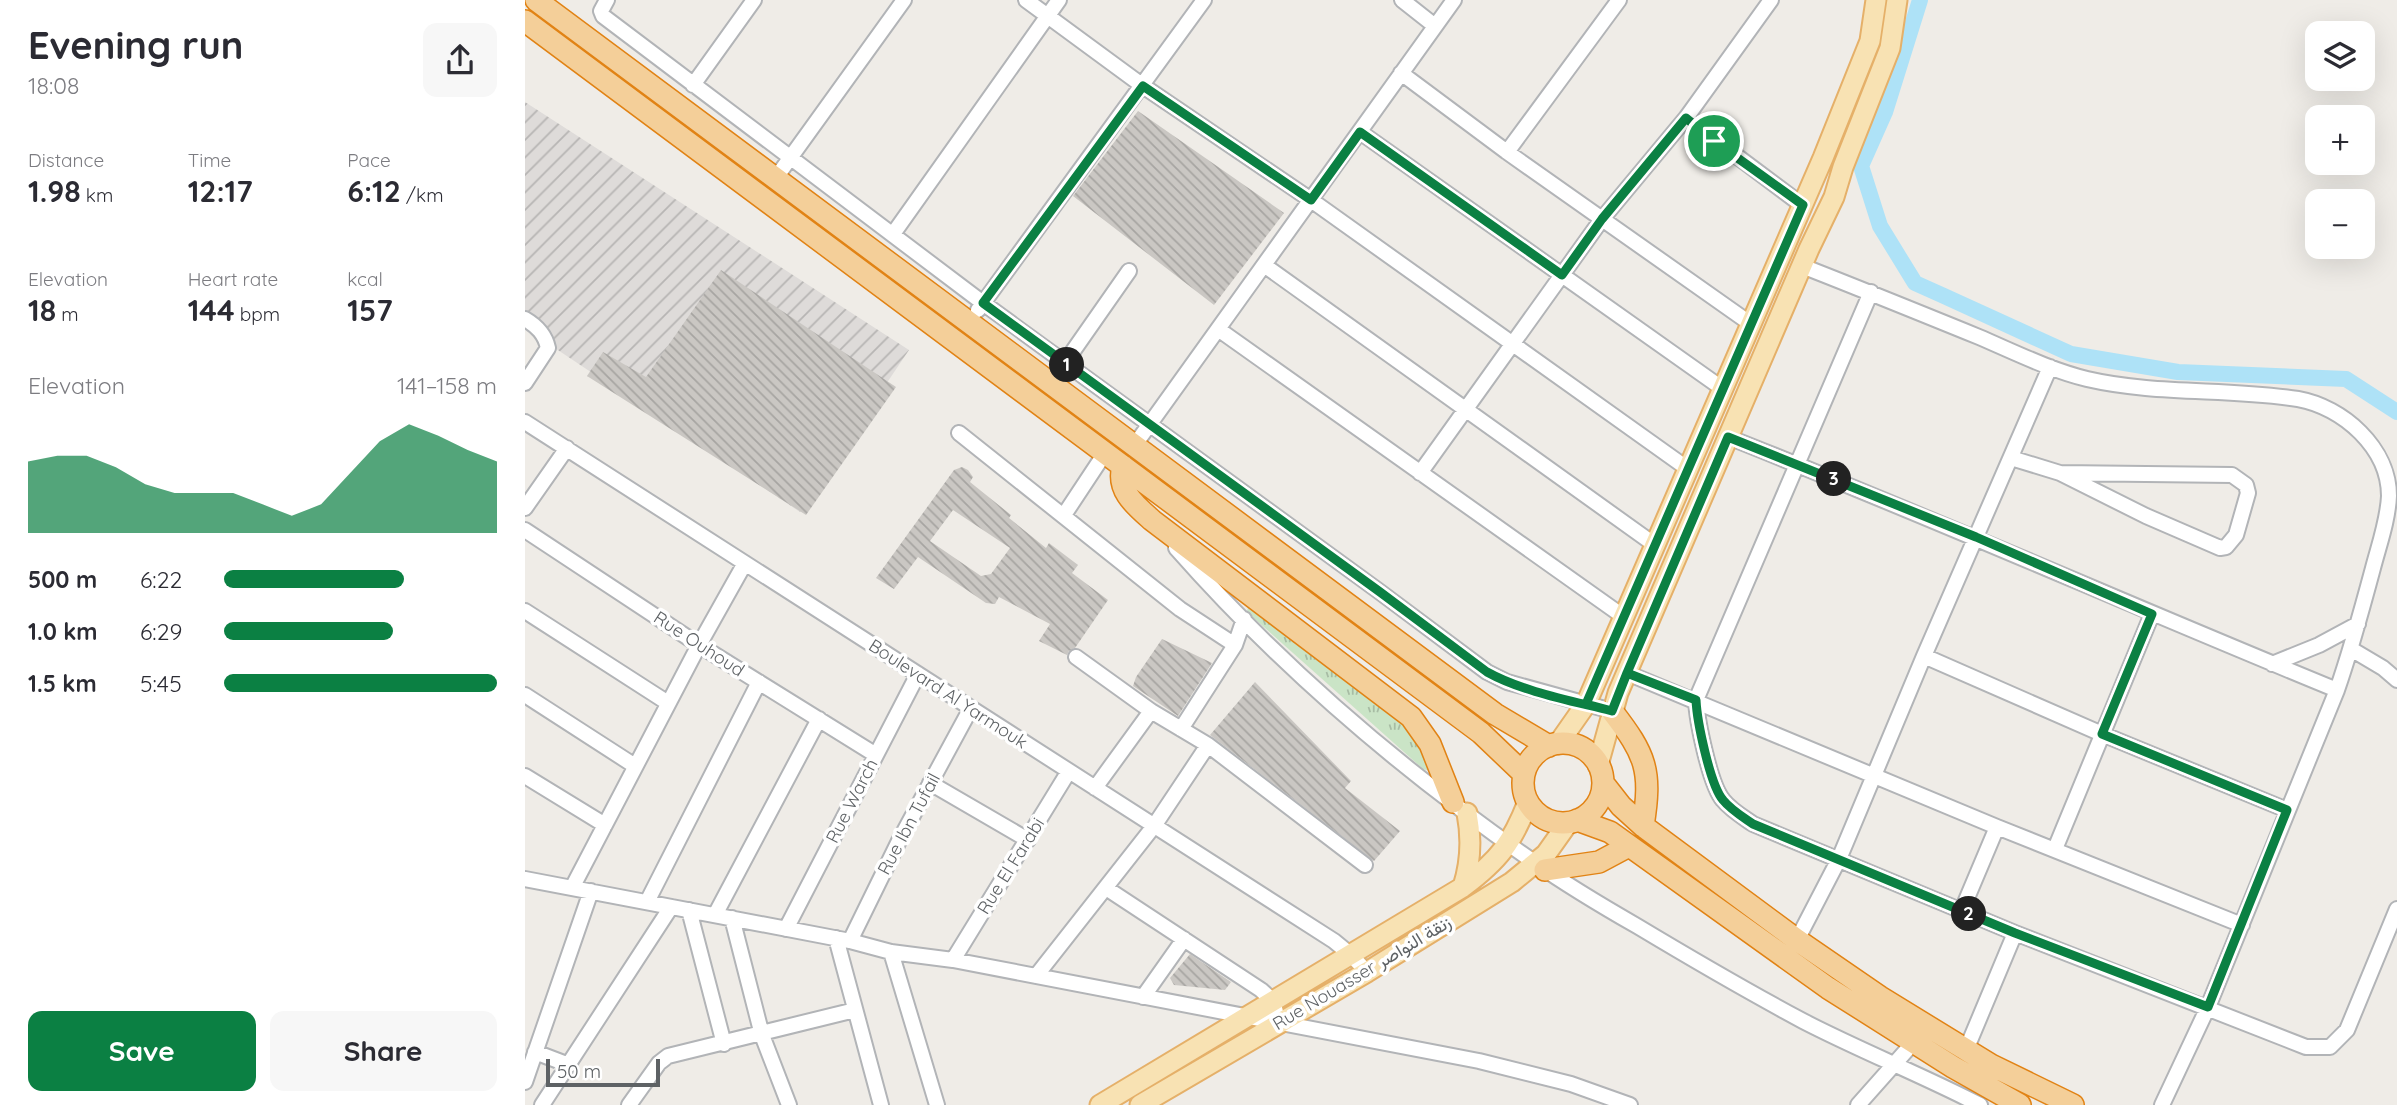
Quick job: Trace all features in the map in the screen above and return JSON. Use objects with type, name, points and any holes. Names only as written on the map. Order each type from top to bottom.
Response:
[{"type":"highway","points":[[536,0],[1495,714],[1553,745],[1577,746],[1585,750],[1621,806],[1643,826],[1797,940],[1870,990],[1991,1065],[2073,1105]]},
{"type":"highway","points":[[525,21],[1481,733],[1524,774]]},
{"type":"highway","points":[[1123,466],[1123,490],[1153,521],[1411,717],[1430,744],[1460,808]]},
{"type":"highway","points":[[1612,711],[1638,746],[1646,768],[1648,791],[1643,826]]},
{"type":"highway","points":[[1553,745],[1533,757],[1524,774],[1524,793],[1540,816],[1558,823],[1599,826],[1786,960],[1913,1043],[2019,1105]]},
{"type":"highway","points":[[1573,822],[1585,816],[1598,802],[1600,774]]},
{"type":"highway","points":[[1541,867],[1599,862],[1629,846]]},
{"type":"main road","points":[[1553,745],[1586,704],[1803,205],[1870,41],[1876,0]]},
{"type":"main road","points":[[1600,774],[1612,711],[1728,437],[1834,197],[1843,167],[1890,48],[1898,0]]},
{"type":"main road","points":[[1100,1105],[1463,887],[1499,857],[1518,827],[1528,802]]},
{"type":"main road","points":[[1460,808],[1470,828],[1470,858],[1463,887]]},
{"type":"main road","name":"Rue Nouasser زنقة النواصر","points":[[1140,1105],[1541,867],[1555,843],[1573,822]]},
{"type":"street","points":[[607,0],[601,11],[603,16],[693,85],[1064,364],[1487,672],[1507,682],[1612,711]]},
{"type":"street","points":[[693,85],[754,0]]},
{"type":"street","points":[[775,179],[904,0]]},
{"type":"street","points":[[1026,0],[1143,86],[1311,200],[1688,469]]},
{"type":"street","points":[[893,234],[1059,0]]},
{"type":"street","points":[[969,323],[1203,0]]},
{"type":"street","points":[[1402,0],[1435,26]]},
{"type":"street","points":[[1134,446],[1454,0]]},
{"type":"street","points":[[1507,152],[1619,0]]},
{"type":"street","points":[[1420,473],[1602,219],[1686,118],[1771,0]]},
{"type":"street","points":[[1401,73],[1507,152],[1751,324]]},
{"type":"street","points":[[1686,118],[1803,205]]},
{"type":"street","points":[[1360,132],[1723,389]]},
{"type":"street","points":[[1264,265],[1655,545]]},
{"type":"street","points":[[1802,266],[2050,367],[2085,378],[2114,384],[2319,404],[2362,433],[2376,451],[2385,473],[2389,495],[2385,521],[2351,649],[2242,925],[2208,1007],[2162,1105]]},
{"type":"street","points":[[1064,364],[1129,271]]},
{"type":"street","points":[[1871,292],[1696,700],[1713,782],[1721,799],[1753,824],[2015,933],[2306,1047],[2330,1047],[2338,1042],[2351,1021],[2397,909]]},
{"type":"street","points":[[525,319],[536,326],[546,339],[548,348],[525,383]]},
{"type":"street","points":[[1218,329],[1624,617]]},
{"type":"street","points":[[1797,940],[1839,859],[1873,774],[2050,367]]},
{"type":"street","name":"Boulevard Al Yarmouk","points":[[525,422],[1334,942],[1367,972]]},
{"type":"street","points":[[959,433],[1180,609],[1235,645]]},
{"type":"street","points":[[1728,437],[1976,537],[2152,614],[2337,690]]},
{"type":"street","points":[[525,508],[567,448]]},
{"type":"street","points":[[1064,515],[1105,453]]},
{"type":"street","points":[[2011,458],[2060,473],[2145,516],[2220,548],[2226,547],[2236,535],[2248,493],[2246,485],[2232,475],[2060,473]]},
{"type":"street","points":[[1153,521],[1244,619],[1330,700],[1460,808],[1508,844],[1640,928],[1760,998],[1831,1035],[1980,1105]]},
{"type":"street","name":"Rue Ouhoud","points":[[525,530],[699,645],[876,755]]},
{"type":"street","points":[[572,888],[668,703],[745,563]]},
{"type":"street","points":[[525,611],[668,703]]},
{"type":"street","points":[[2055,849],[2152,614]]},
{"type":"street","points":[[1181,729],[1235,645],[1244,619]]},
{"type":"street","points":[[2272,664],[2319,645],[2358,624]]},
{"type":"street","points":[[2351,649],[2383,667],[2397,680]]},
{"type":"street","points":[[1924,656],[2102,734],[2287,810]]},
{"type":"street","points":[[1076,657],[1151,711],[1208,745],[1366,865]]},
{"type":"street","points":[[1627,673],[1997,827],[2242,925]]},
{"type":"street","name":"Rue Warch","points":[[786,929],[918,674]]},
{"type":"street","points":[[647,902],[759,682]]},
{"type":"street","points":[[525,695],[635,766]]},
{"type":"street","name":"Rue Ibn Tufail","points":[[843,939],[971,708]]},
{"type":"street","points":[[1095,788],[1151,711]]},
{"type":"street","points":[[715,915],[819,719]]},
{"type":"street","points":[[1036,976],[1154,826],[1208,745]]},
{"type":"street","name":"Rue El Farabi","points":[[953,960],[1069,771]]},
{"type":"street","points":[[525,776],[605,825]]},
{"type":"street","points":[[930,783],[1028,840]]},
{"type":"street","points":[[1962,910],[1997,827]]},
{"type":"street","points":[[525,879],[843,939],[891,952],[953,960],[1525,1071],[1571,1084],[1627,1105]]},
{"type":"street","points":[[1106,888],[1255,985],[1273,1001],[1279,1023]]},
{"type":"street","points":[[525,1082],[591,891]]},
{"type":"street","points":[[542,1105],[671,906]]},
{"type":"street","points":[[689,910],[724,1044]]},
{"type":"street","points":[[732,918],[762,1035],[789,1105]]},
{"type":"street","points":[[1966,1050],[2015,933]]},
{"type":"street","points":[[843,939],[855,1010],[881,1105]]},
{"type":"street","points":[[1143,997],[1184,939]]},
{"type":"street","points":[[891,952],[937,1105]]},
{"type":"street","points":[[629,1105],[662,1059],[855,1010]]},
{"type":"street","points":[[1858,1105],[1913,1043]]},
{"type":"street","points":[[535,1052],[569,1065]]},
{"type":"shaded area","points":[[525,102],[909,350],[800,512],[525,328]]},
{"type":"green space","points":[[1248,607],[1409,725],[1419,738],[1430,771],[1423,769],[1247,612]]},
{"type":"building","points":[[1138,111],[1284,213],[1214,305],[1073,196]]},
{"type":"building","points":[[721,270],[896,387],[806,515],[587,376],[603,352],[646,377]]},
{"type":"building","points":[[962,467],[968,470],[973,477],[970,482],[1046,548],[1049,543],[1078,565],[1072,573],[1108,600],[1075,648],[1067,655],[1039,641],[1050,624],[999,597],[995,604],[986,603],[918,557],[894,589],[876,578],[954,470]],"holes":[[[953,510],[1010,548],[991,574],[981,576],[930,541]]]},
{"type":"building","points":[[1162,639],[1212,663],[1178,716],[1133,686],[1136,677]]},
{"type":"building","points":[[1255,682],[1351,781],[1345,788],[1400,831],[1374,861],[1210,735]]},
{"type":"building","points":[[1190,954],[1231,982],[1225,990],[1174,985],[1170,978]]},
{"type":"waterway","points":[[1920,0],[1885,112],[1861,166],[1880,226],[1915,283],[2071,354],[2178,372],[2346,379],[2397,412]]},
{"type":"route","points":[[1714,141],[1686,118],[1602,219],[1562,275],[1360,132],[1311,200],[1143,86],[983,303],[1497,678],[1507,682],[1586,704],[1612,711],[1627,673],[1696,700],[1713,782],[1721,799],[1753,824],[2015,933],[2208,1007],[2287,810],[2102,734],[2152,614],[1976,537],[1728,437],[1618,693],[1612,711],[1586,704],[1803,205],[1714,141]]}]
